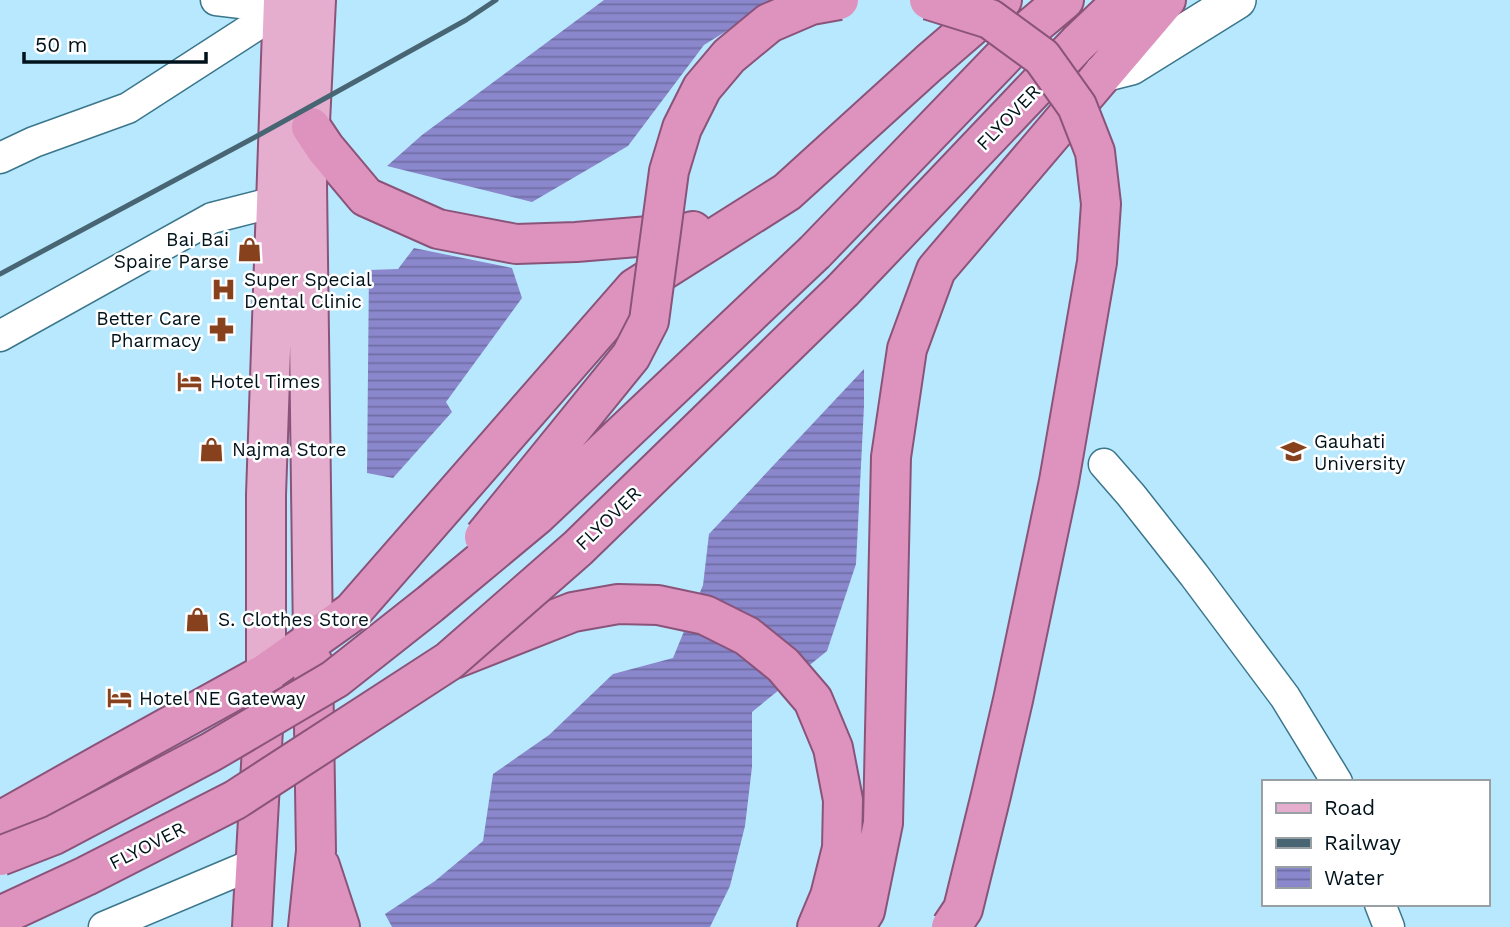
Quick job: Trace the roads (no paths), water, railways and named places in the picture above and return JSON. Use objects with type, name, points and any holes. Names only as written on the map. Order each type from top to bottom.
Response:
[{"type":"highway","points":[[430,604],[631,356],[649,321],[668,171],[682,128],[702,88],[729,56],[769,23],[811,5],[839,0]]},
{"type":"highway","points":[[929,0],[990,19],[1042,57],[1077,106],[1095,152],[1101,204],[1097,262],[1056,495],[1013,700],[963,909],[951,927]]},
{"type":"highway","points":[[0,821],[265,673],[352,612],[635,288],[787,192],[1002,0]]},
{"type":"highway","points":[[0,856],[54,835],[222,745],[335,679],[430,604],[537,515],[815,252],[1033,26],[1064,0]]},
{"type":"highway","name":"FLYOVER","points":[[0,916],[86,876],[235,800],[449,661],[578,548],[843,290],[1078,43],[1123,0]]},
{"type":"highway","points":[[855,927],[865,911],[883,822],[891,457],[907,349],[936,270],[1166,0]]},
{"type":"highway","points":[[311,127],[366,197],[438,229],[516,244],[576,242],[687,233],[750,215]]},
{"type":"highway","points":[[449,661],[573,612],[618,604],[658,605],[705,615],[747,636],[783,665],[813,700],[833,748],[844,800],[842,848],[830,897],[817,927]]},
{"type":"highway","points":[[308,927],[316,850],[313,639]]},
{"type":"highway","points":[[252,927],[265,673]]},
{"type":"highway","points":[[316,850],[340,927]]},
{"type":"main road","points":[[294,3],[311,127],[307,183],[313,639]]},
{"type":"main road","points":[[265,673],[266,495],[275,202],[282,72],[294,3]]},
{"type":"street","points":[[216,0],[294,3]]},
{"type":"street","points":[[1103,73],[1131,66],[1237,0]]},
{"type":"street","points":[[0,158],[34,142],[128,108],[294,3]]},
{"type":"street","points":[[0,336],[212,218],[275,202]]},
{"type":"street","points":[[1104,464],[1194,575],[1285,697],[1336,780]]},
{"type":"street","points":[[104,927],[256,863]]},
{"type":"street","points":[[1381,906],[1389,927]]},
{"type":"water","points":[[604,0],[776,0],[704,45],[628,146],[532,202],[387,166],[422,135]]},
{"type":"water","points":[[414,248],[512,268],[522,298],[446,402],[452,412],[393,478],[367,473],[369,270],[398,269]]},
{"type":"water","points":[[864,369],[856,564],[827,651],[752,712],[752,767],[745,826],[730,886],[710,927],[392,927],[385,914],[435,881],[483,841],[493,774],[549,735],[613,674],[673,658],[703,585],[709,534]]},
{"type":"railway","points":[[0,274],[259,135],[466,20],[496,0]]},
{"type":"place","name":"Bai Bai Spaire Parse","points":[[249,250]]},
{"type":"place","name":"Super Special Dental Clinic","points":[[224,290]]},
{"type":"place","name":"Better Care Pharmacy","points":[[221,329]]},
{"type":"place","name":"Hotel Times","points":[[190,381]]},
{"type":"place","name":"Najma Store","points":[[212,449]]},
{"type":"place","name":"Gauhati University","points":[[1294,452]]},
{"type":"place","name":"S. Clothes Store","points":[[198,619]]},
{"type":"place","name":"Hotel NE Gateway","points":[[119,698]]}]
